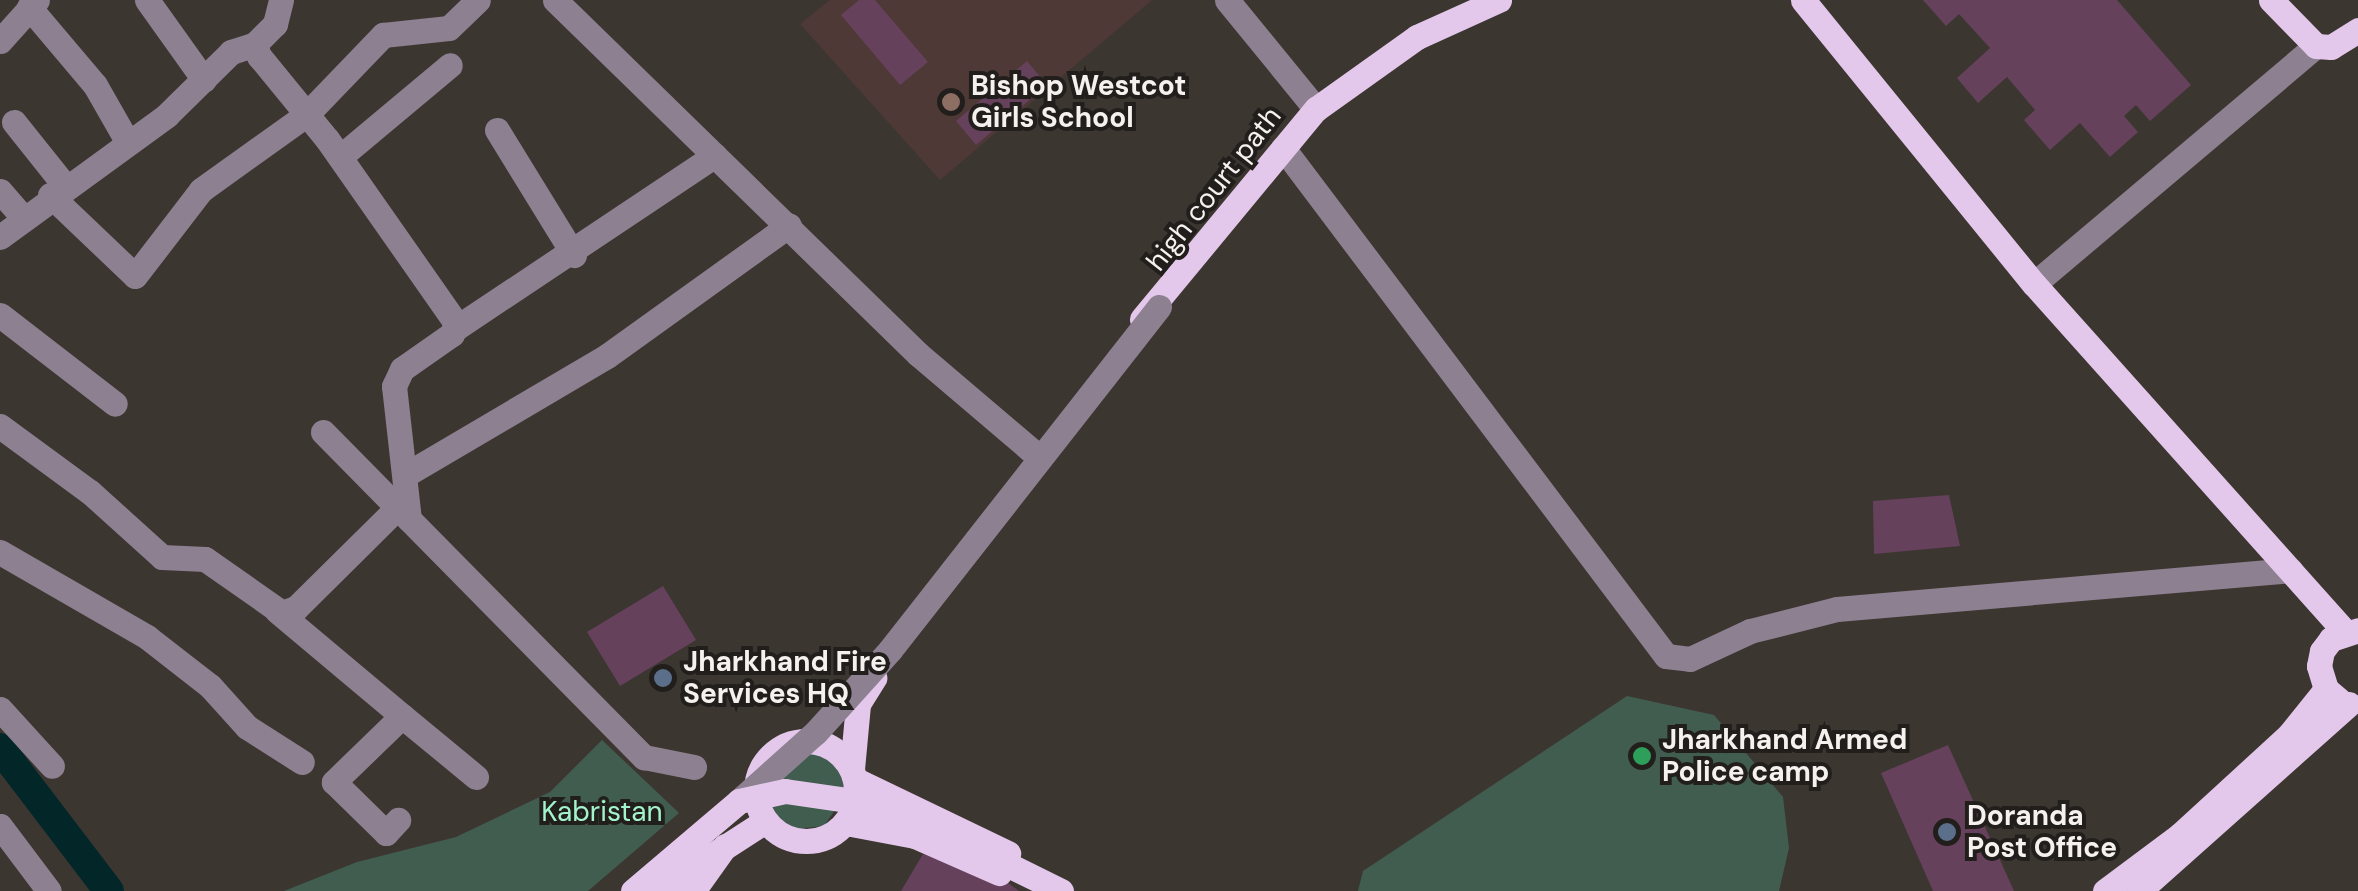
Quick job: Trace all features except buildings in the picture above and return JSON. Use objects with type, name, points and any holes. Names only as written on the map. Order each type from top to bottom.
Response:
[{"type":"main road","name":"high court path","points":[[1159,307],[1316,110],[1417,38],[1499,0]]},
{"type":"main road","points":[[1803,0],[2034,284],[2290,570],[2351,631],[2322,652],[2326,689],[2288,734],[2180,836],[2116,889]]},
{"type":"main road","points":[[2271,0],[2316,46],[2332,47],[2358,30]]},
{"type":"main road","points":[[623,891],[812,722],[890,637],[1127,331],[1159,307]]},
{"type":"main road","points":[[780,748],[756,788],[765,821],[782,837],[806,842],[828,838],[846,823],[856,802],[858,704],[1145,345],[1159,307]]},
{"type":"main road","points":[[2116,889],[2353,704],[2326,689]]},
{"type":"main road","points":[[780,748],[837,750],[854,774],[1076,891]]},
{"type":"main road","points":[[632,891],[739,801],[785,791],[860,802],[966,839],[1060,891]]},
{"type":"main road","points":[[647,891],[738,819],[795,806],[913,829],[1043,891]]},
{"type":"main road","points":[[657,891],[728,840],[765,821]]},
{"type":"main road","points":[[846,823],[915,836],[1034,891]]},
{"type":"main road","points":[[699,889],[728,840]]},
{"type":"street","points":[[147,0],[204,80]]},
{"type":"street","points":[[0,236],[128,141],[204,80],[231,52],[255,44],[275,24],[281,0]]},
{"type":"street","points":[[14,122],[58,190],[134,276],[201,190],[307,114],[383,35],[449,28],[478,0]]},
{"type":"street","points":[[555,0],[918,354],[1033,452]]},
{"type":"street","points":[[1228,0],[1316,110]]},
{"type":"street","points":[[0,41],[33,3],[75,58],[128,141]]},
{"type":"street","points":[[255,44],[340,157],[456,328]]},
{"type":"street","points":[[2034,284],[2316,46]]},
{"type":"street","points":[[340,157],[450,64]]},
{"type":"street","points":[[497,130],[574,254]]},
{"type":"street","points":[[1283,148],[1666,656],[1690,660],[1750,631],[1837,609],[2290,570]]},
{"type":"street","points":[[277,611],[296,608],[404,513],[397,376],[456,328],[574,254],[715,155]]},
{"type":"street","points":[[0,191],[22,216]]},
{"type":"street","points":[[405,475],[607,356],[788,226]]},
{"type":"street","points":[[739,801],[816,732],[890,650],[1159,307]]},
{"type":"street","points":[[0,315],[115,404]]},
{"type":"street","points":[[0,426],[90,492],[162,556],[205,558],[277,611],[476,777]]},
{"type":"street","points":[[323,432],[644,757],[694,767]]},
{"type":"street","points":[[0,552],[147,638],[210,686],[246,727],[302,762]]},
{"type":"street","points":[[0,709],[52,766]]},
{"type":"street","points":[[398,820],[386,832],[334,782],[402,716]]},
{"type":"street","points":[[0,826],[49,891]]},
{"type":"shaded area","name":"Bishop Westcot Girls School","points":[[830,0],[1152,0],[940,180],[800,24]]},
{"type":"green space","name":"Jharkhand Armed Police camp","points":[[1627,696],[1714,715],[1783,797],[1789,848],[1779,891],[1358,891],[1363,871]]},
{"type":"green space","name":"Kabristan","points":[[602,740],[679,813],[588,891],[284,891],[357,862],[456,837],[550,792]]},
{"type":"green space","points":[[814,749],[838,766],[846,794],[824,826],[795,829],[771,813],[763,794]]},
{"type":"waterway","points":[[0,748],[109,891]]},
{"type":"place","name":"Bishop Westcot Girls School","points":[[951,102]]},
{"type":"place","name":"Jharkhand Fire Services HQ","points":[[663,678]]},
{"type":"place","name":"Jharkhand Armed Police camp","points":[[1642,756]]},
{"type":"place","name":"Doranda Post Office","points":[[1947,832]]}]
